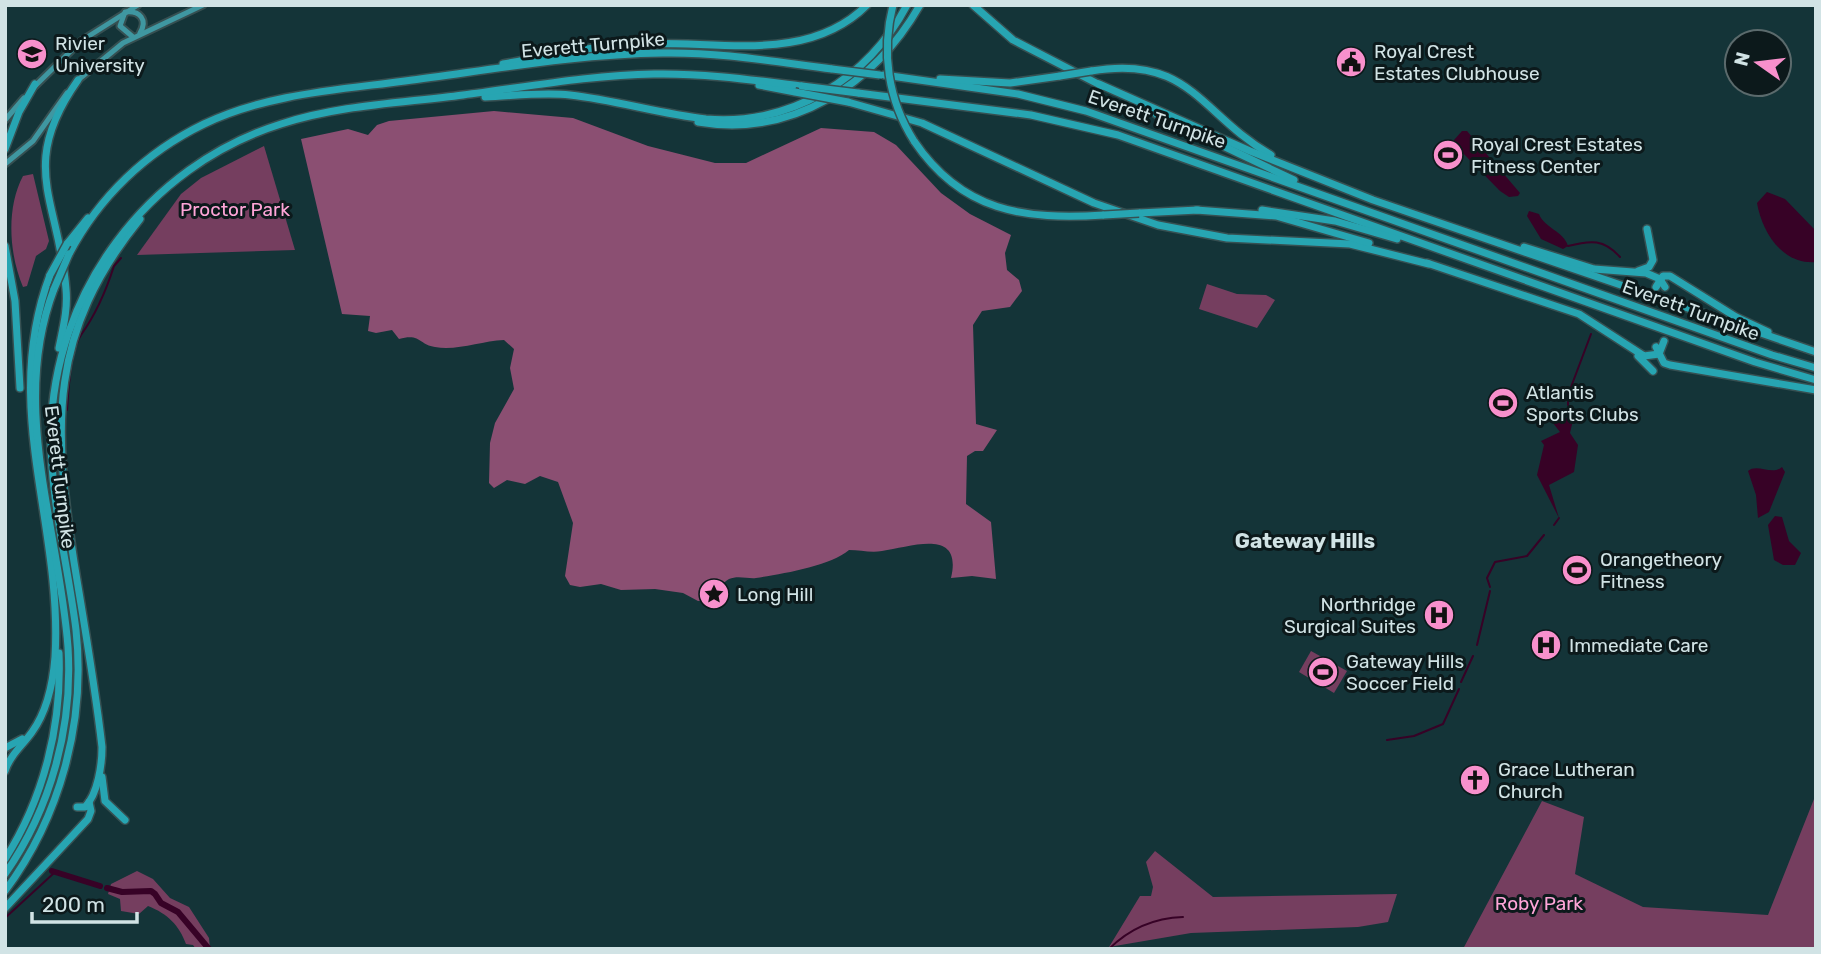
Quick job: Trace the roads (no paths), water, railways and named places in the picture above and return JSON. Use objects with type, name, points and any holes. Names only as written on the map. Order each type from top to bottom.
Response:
[{"type":"highway","points":[[420,79],[624,44],[793,44],[834,30],[867,5]]},
{"type":"highway","points":[[893,5],[887,37],[889,76],[899,113],[914,141],[948,180],[992,206],[1036,217],[1244,209],[1305,215],[1343,223],[1475,262]]},
{"type":"highway","points":[[464,95],[562,95],[730,120],[761,116],[804,103],[837,85],[862,65],[887,38],[907,5]]},
{"type":"highway","points":[[636,107],[723,125],[766,123],[800,113],[842,92],[869,71],[897,39],[920,5]]},
{"type":"highway","points":[[973,5],[1009,37],[1098,84],[1238,156],[1355,206]]},
{"type":"highway","name":"Everett Turnpike","points":[[5,874],[30,833],[45,799],[59,756],[68,699],[66,629],[34,410],[38,346],[54,289],[69,254],[96,211],[130,174],[154,154],[216,118],[282,98],[603,56],[660,53],[723,56],[1012,93],[1080,109],[1644,310],[1816,368]]},
{"type":"highway","points":[[880,75],[1004,83],[1134,68],[1177,80],[1203,98],[1259,148],[1303,171]]},
{"type":"highway","name":"Everett Turnpike","points":[[5,891],[32,850],[51,809],[68,755],[76,705],[76,636],[52,473],[52,410],[67,335],[96,272],[141,212],[189,170],[237,141],[296,120],[340,111],[628,75],[710,76],[799,89],[858,93],[1031,115],[1106,131],[1677,334],[1816,380]]},
{"type":"highway","points":[[52,410],[66,298],[46,188],[44,157],[53,122],[78,80]]},
{"type":"highway","points":[[1098,84],[1303,171],[1462,231],[1814,352]]},
{"type":"highway","points":[[5,149],[17,116],[36,85]]},
{"type":"highway","points":[[799,89],[930,127],[1094,203],[1152,223],[1233,239],[1350,244],[1429,264]]},
{"type":"highway","points":[[125,820],[109,806],[103,795],[102,754],[62,477],[60,439],[63,392],[76,334],[102,274],[140,219],[189,170]]},
{"type":"highway","points":[[1196,210],[1251,213],[1291,220],[1429,264],[1579,314],[1642,355],[1657,350],[1664,341]]},
{"type":"highway","points":[[5,859],[32,808],[53,741],[60,680],[53,604],[25,422],[25,371],[33,321],[50,275],[79,225],[96,211]]},
{"type":"highway","points":[[1632,271],[1648,267],[1653,260],[1647,229]]},
{"type":"highway","points":[[1462,231],[1588,267],[1648,273],[1660,285],[1664,275],[1670,276],[1740,319],[1814,352]]},
{"type":"highway","points":[[5,236],[16,315],[20,394]]},
{"type":"highway","points":[[5,246],[8,258]]},
{"type":"highway","points":[[1622,341],[1653,371]]},
{"type":"highway","points":[[1657,350],[1664,363],[1672,366],[1816,390]]},
{"type":"highway","points":[[23,429],[35,491]]},
{"type":"highway","points":[[5,771],[43,714],[54,668],[53,604]]},
{"type":"highway","points":[[5,748],[24,737],[43,714]]},
{"type":"highway","points":[[5,908],[89,818],[92,809],[89,802],[102,754]]},
{"type":"highway","points":[[77,807],[89,802]]},
{"type":"main road","points":[[5,120],[81,41],[138,5]]},
{"type":"main road","points":[[6,164],[33,141],[78,80],[102,58],[140,33],[203,5]]},
{"type":"main road","points":[[125,12],[135,12],[142,17],[144,26],[140,33]]},
{"type":"main road","points":[[125,12],[120,26],[133,37]]},
{"type":"waterway","points":[[1568,246],[1603,244],[1620,257]]},
{"type":"waterway","points":[[67,410],[71,371],[78,342],[100,302],[114,266],[121,258]]},
{"type":"waterway","points":[[1568,405],[1568,395],[1591,334]]},
{"type":"waterway","points":[[1554,525],[1559,518]]},
{"type":"waterway","points":[[1490,587],[1487,578],[1495,562],[1527,556],[1544,535]]},
{"type":"waterway","points":[[1477,645],[1490,591]]},
{"type":"waterway","points":[[1461,682],[1473,656]]},
{"type":"waterway","points":[[1387,740],[1414,736],[1443,724],[1459,689]]},
{"type":"waterway","points":[[52,871],[100,886]]},
{"type":"waterway","points":[[5,918],[54,873]]},
{"type":"waterway","points":[[107,888],[122,892],[151,891],[161,903],[178,912],[209,949]]},
{"type":"waterway","points":[[1109,949],[1143,926],[1183,917]]},
{"type":"place","name":"Rivier University","points":[[32,54]]},
{"type":"place","name":"Royal Crest Estates Clubhouse","points":[[1351,62]]},
{"type":"place","name":"Royal Crest Estates Fitness Center","points":[[1448,155]]},
{"type":"place","name":"Atlantis Sports Clubs","points":[[1503,403]]},
{"type":"place","name":"Orangetheory Fitness","points":[[1577,570]]},
{"type":"place","name":"Long Hill","points":[[714,594]]},
{"type":"place","name":"Northridge Surgical Suites","points":[[1439,615]]},
{"type":"place","name":"Immediate Care","points":[[1546,645]]},
{"type":"place","name":"Gateway Hills Soccer Field","points":[[1323,672]]},
{"type":"place","name":"Grace Lutheran Church","points":[[1475,780]]},
{"type":"district","name":"Gateway Hills","points":[[1305,540]]},
{"type":"park label","name":"Proctor Park","points":[[235,209]]},
{"type":"park label","name":"Roby Park","points":[[1539,903]]}]
